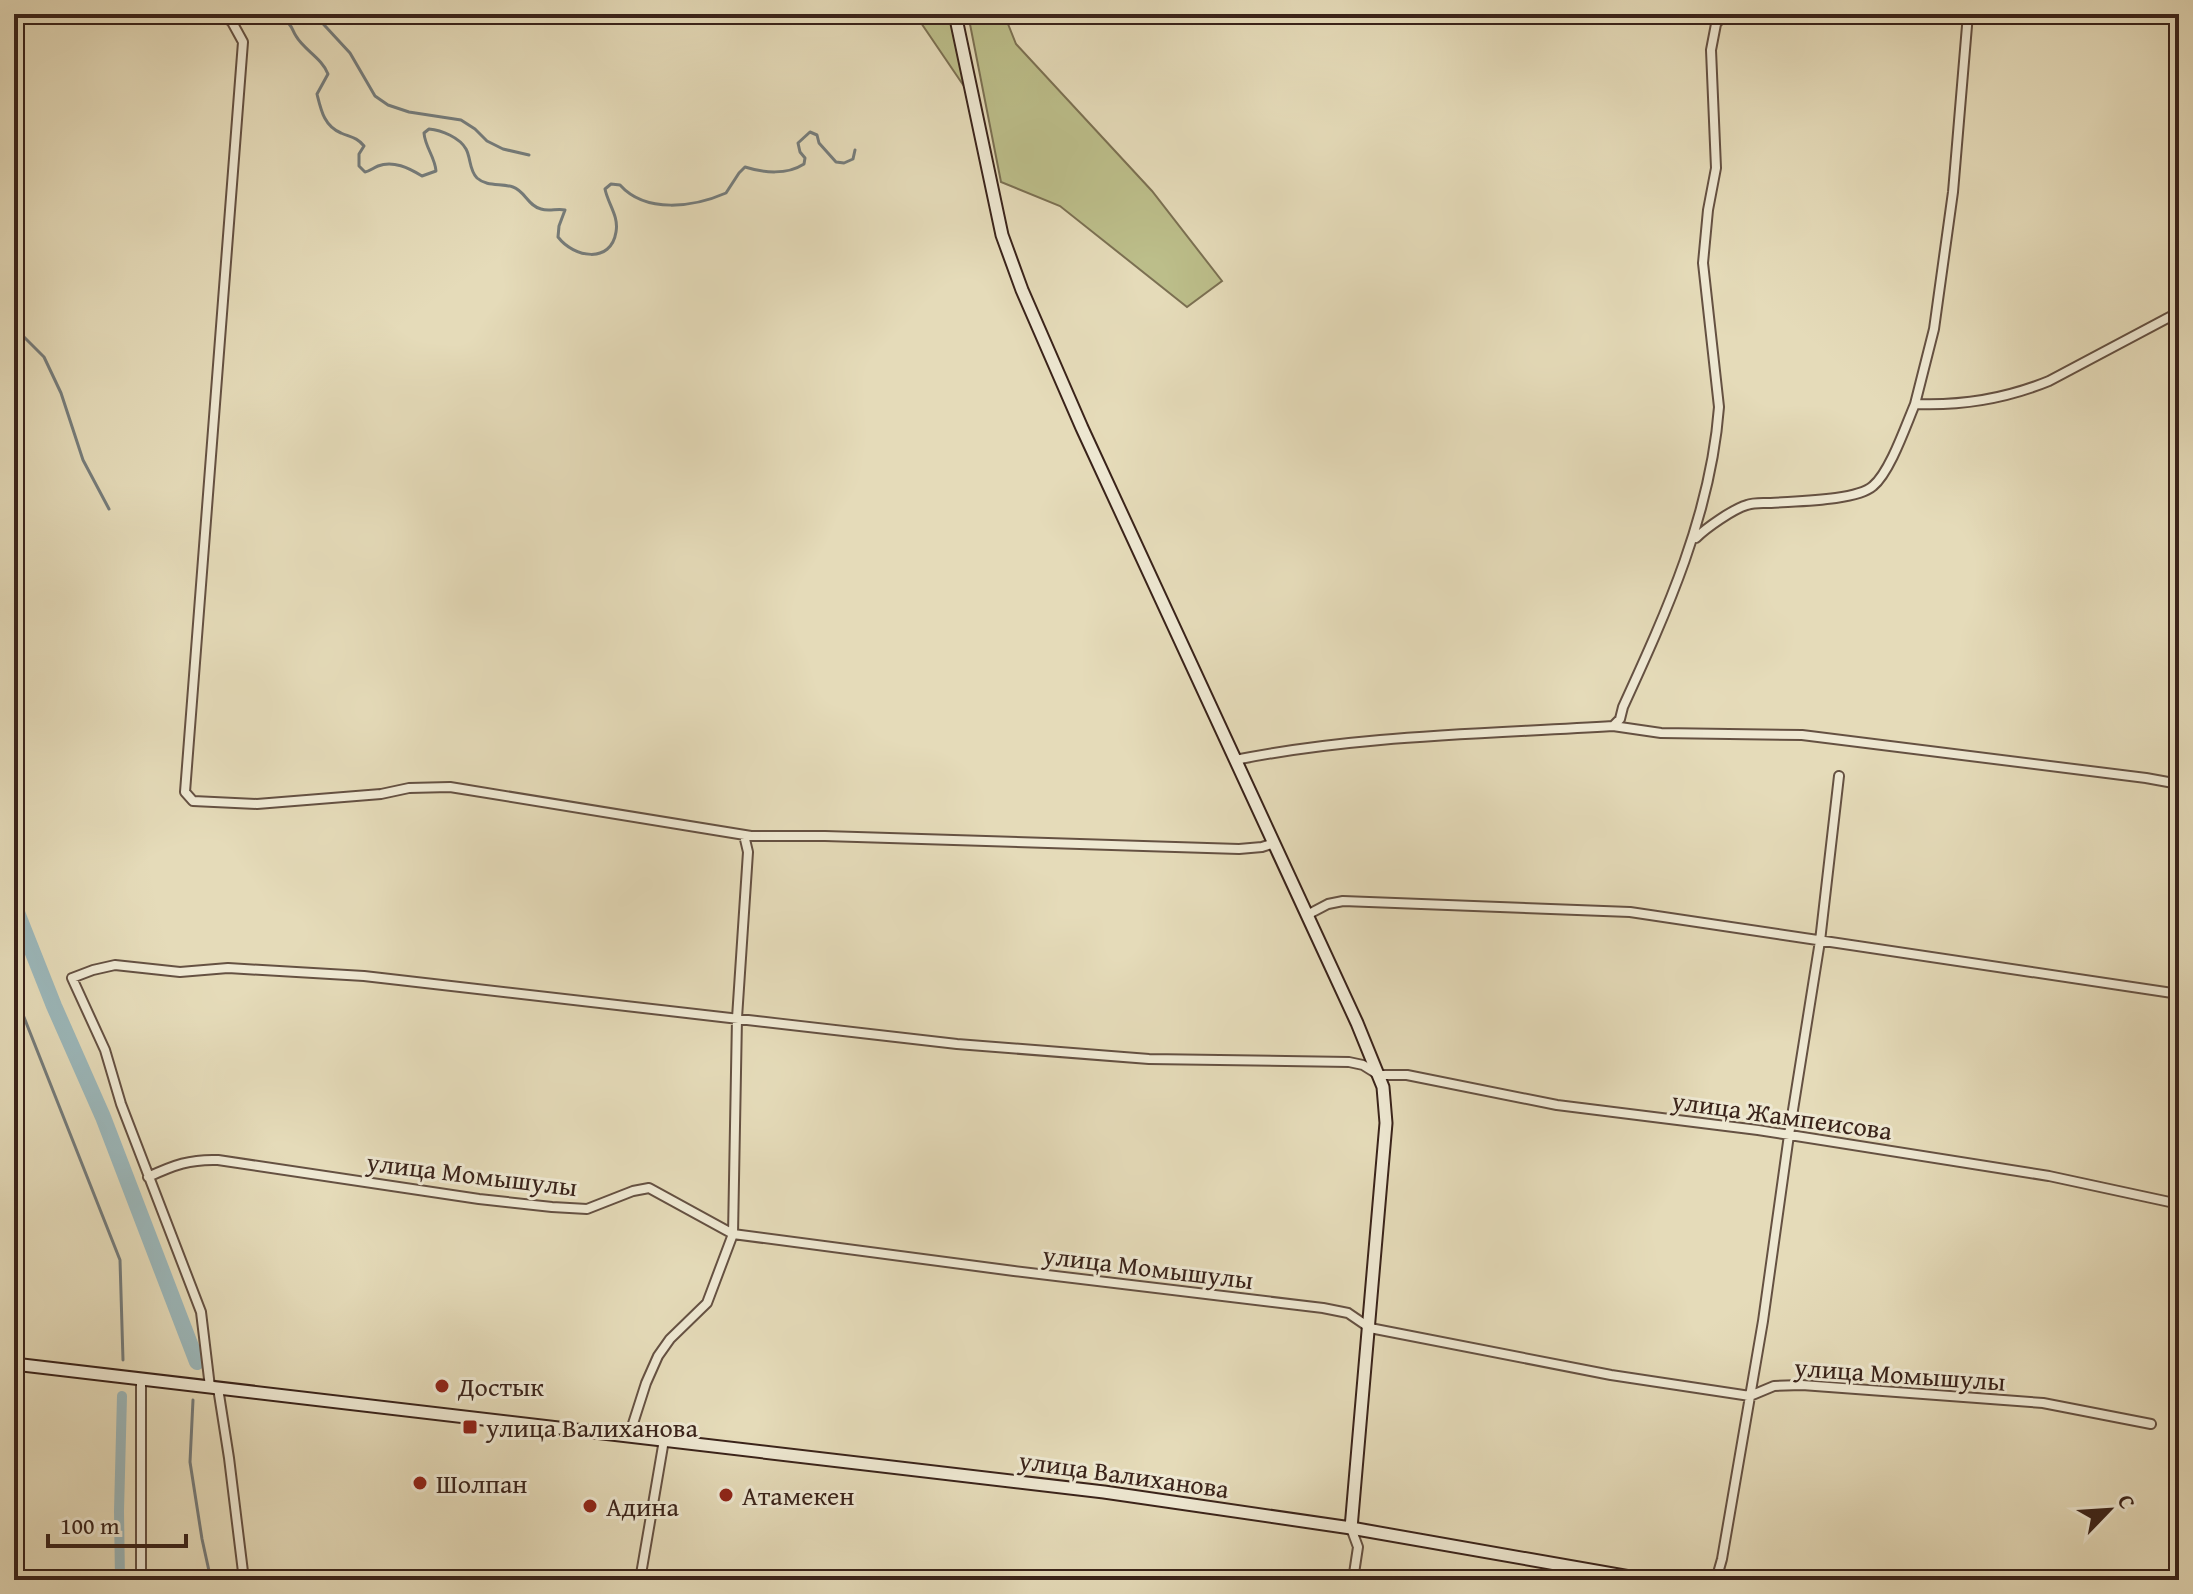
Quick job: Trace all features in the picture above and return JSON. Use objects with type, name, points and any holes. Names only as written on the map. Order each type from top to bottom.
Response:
[{"type":"main road","points":[[955,14],[998,222],[1017,276],[1082,428],[1357,1023],[1383,1087],[1386,1123],[1351,1528]]},
{"type":"main road","name":"улица Валиханова","points":[[14,1364],[1104,1492],[1351,1528],[1647,1580]]},
{"type":"street","points":[[221,14],[232,22],[243,42],[185,792],[193,801],[257,804],[381,794],[409,788],[450,787],[744,835],[1239,849],[1274,843]]},
{"type":"street","points":[[1613,726],[1620,719],[1659,629],[1693,541],[1717,430],[1719,407],[1703,263],[1716,168],[1711,50],[1716,24],[1724,14]]},
{"type":"street","points":[[1693,541],[1705,529],[1747,505],[1861,493],[1878,481],[1892,455],[1915,404],[1934,329],[1952,205],[1968,14]]},
{"type":"street","points":[[1915,404],[1951,405],[1996,399],[2029,389],[2179,312]]},
{"type":"street","points":[[1235,760],[1286,749],[1371,741],[1613,726],[1661,733],[1802,735],[2179,784]]},
{"type":"street","points":[[1716,1580],[1763,1321],[1820,941],[1839,776]]},
{"type":"street","points":[[629,1436],[658,1356],[670,1339],[707,1303],[733,1234],[737,1018],[748,852],[744,835]]},
{"type":"street","points":[[1307,915],[1328,904],[1343,901],[1630,912],[2179,994]]},
{"type":"street","name":"улица Жампеисова","points":[[148,1177],[105,1050],[72,978],[115,965],[180,972],[228,968],[364,976],[957,1044],[1149,1059],[1349,1062],[1363,1065],[1379,1075],[1407,1075],[1557,1105],[1789,1135],[2049,1176],[2179,1204]]},
{"type":"street","name":"улица Момышулы","points":[[148,1177],[179,1163],[218,1160],[479,1199],[587,1209],[649,1188],[733,1234],[1323,1308],[1348,1313],[1370,1328],[1611,1375],[1750,1396],[1774,1386],[1802,1385],[2043,1403],[2151,1424]]},
{"type":"street","points":[[148,1177],[201,1312],[229,1458],[244,1580]]},
{"type":"street","points":[[141,1379],[141,1580]]},
{"type":"street","points":[[640,1580],[664,1440]]},
{"type":"street","points":[[1351,1528],[1358,1547],[1353,1580]]},
{"type":"green space","points":[[915,14],[955,14],[972,98]]},
{"type":"green space","points":[[968,14],[1004,14],[1016,44],[1152,191],[1222,281],[1187,307],[1060,206],[1001,182]]},
{"type":"waterway","points":[[236,14],[249,18],[280,19],[291,25],[299,41],[322,63],[328,74],[317,94],[327,122],[364,146],[359,154],[359,166],[365,172],[389,164],[422,176],[436,171],[424,133],[429,129],[445,133],[463,145],[473,171],[481,181],[513,187],[541,209],[565,210],[558,237],[573,250],[582,253],[600,253],[613,242],[616,221],[605,189],[611,184],[620,185],[631,194],[657,204],[700,202],[726,193],[745,167],[775,172],[804,164],[805,158],[798,143],[810,132],[817,135],[819,143],[836,162],[853,159],[855,150]]},
{"type":"waterway","points":[[314,14],[350,53],[375,96],[388,105],[409,112],[461,120],[487,141],[503,149],[529,155]]},
{"type":"waterway","points":[[14,327],[44,357],[61,393],[83,460],[109,509]]},
{"type":"waterway","points":[[14,905],[103,1117],[197,1362]]},
{"type":"waterway","points":[[14,992],[120,1260],[123,1360]]},
{"type":"waterway","points":[[120,1580],[122,1396]]},
{"type":"waterway","points":[[193,1400],[190,1462],[211,1580]]},
{"type":"place","name":"Достык","points":[[442,1386]]},
{"type":"place","name":"улица Валиханова","points":[[470,1427]]},
{"type":"place","name":"Шолпан","points":[[420,1483]]},
{"type":"place","name":"Атамекен","points":[[726,1495]]},
{"type":"place","name":"Адина","points":[[590,1506]]}]
